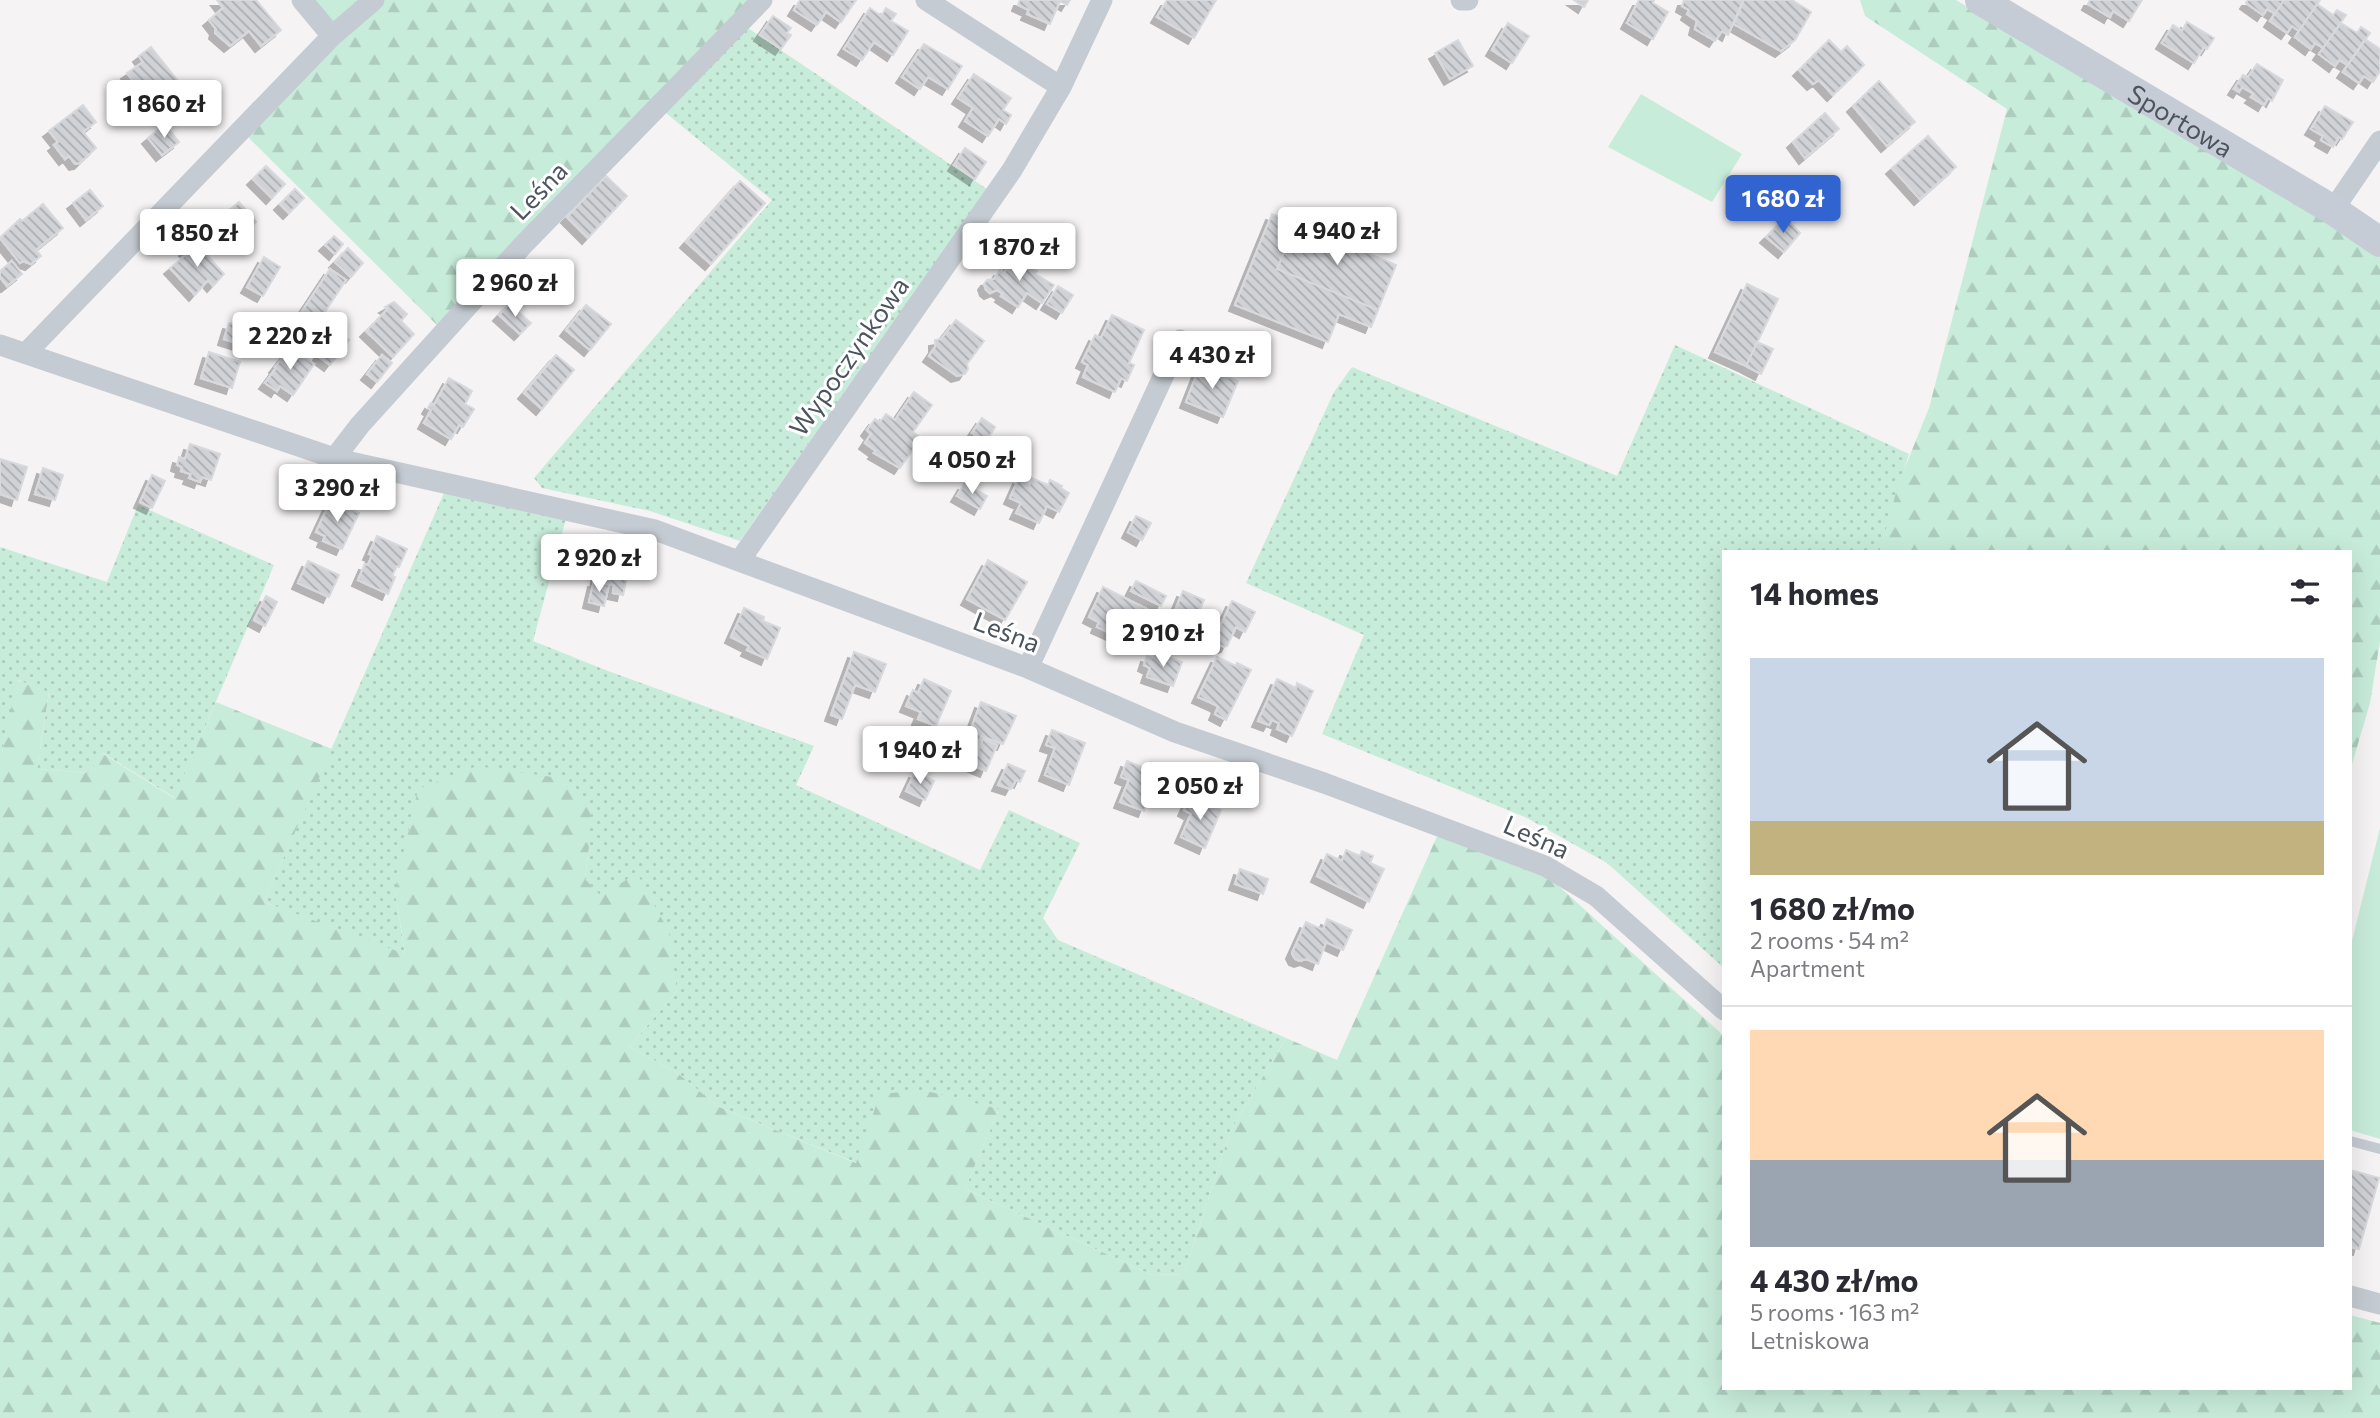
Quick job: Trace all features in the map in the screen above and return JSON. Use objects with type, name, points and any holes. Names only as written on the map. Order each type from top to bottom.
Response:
[{"type":"street","points":[[302,0],[332,36]]},
{"type":"street","points":[[26,354],[332,36],[374,0]]},
{"type":"street","name":"Leśna","points":[[337,459],[340,450],[360,425],[523,245],[762,0]]},
{"type":"street","points":[[926,0],[1062,87]]},
{"type":"street","name":"Wypoczynkowa","points":[[740,560],[1012,170],[1062,87],[1102,0]]},
{"type":"street","points":[[1461,0],[1468,0]]},
{"type":"street","name":"Sportowa","points":[[1980,0],[2333,210],[2380,242]]},
{"type":"street","points":[[2333,210],[2380,141]]},
{"type":"street","points":[[1028,668],[1180,341]]},
{"type":"street","name":"Leśna","points":[[0,345],[337,459],[655,530],[1028,668],[1175,732],[1324,783],[1545,866],[1596,896],[1722,1008]]},
{"type":"street","points":[[2352,1297],[2380,1304]]},
{"type":"lane","points":[[2352,1142],[2380,1149]]},
{"type":"green space","points":[[302,0],[762,0],[444,332],[241,130],[332,36]]},
{"type":"green space","points":[[1860,0],[1956,0],[2380,255],[2380,641],[2370,703],[2352,764],[2352,550],[1880,550],[1898,485],[1929,408],[2007,109],[1865,16]]},
{"type":"green space","points":[[745,26],[987,189],[740,541],[650,511],[542,488],[534,478],[772,200],[661,109]]},
{"type":"green space","points":[[1641,94],[1742,154],[1712,202],[1608,147]]},
{"type":"green space","points":[[1675,345],[1909,454],[1880,550],[1722,550],[1722,966],[1607,863],[1527,818],[1322,734],[1364,635],[1246,583],[1334,392],[1352,367],[1617,476]]},
{"type":"green space","points":[[448,484],[568,511],[533,641],[814,746],[796,785],[980,870],[1009,810],[1080,843],[1043,918],[1058,940],[1286,1038],[1230,1132],[1184,1274],[1152,1275],[965,1189],[999,1109],[857,1163],[719,1107],[676,1072],[629,1047],[677,991],[585,879],[589,847],[395,890],[405,955],[264,902]]},
{"type":"green space","points":[[138,505],[274,565],[175,798],[103,753],[89,773],[37,769],[49,693],[18,680],[0,752],[0,547],[107,582]]},
{"type":"green space","points":[[17,680],[49,692],[37,769],[89,773],[102,753],[174,798],[216,702],[332,749],[264,902],[405,954],[395,890],[418,789],[477,766],[559,778],[591,804],[585,879],[601,896],[637,873],[669,932],[677,991],[629,1047],[676,1072],[719,1107],[856,1163],[880,1094],[923,1090],[999,1109],[965,1189],[1152,1275],[1184,1274],[1230,1132],[1286,1038],[1337,1060],[1439,832],[1541,870],[1722,1034],[1722,1390],[2352,1390],[2352,1316],[2380,1323],[2380,1418],[0,1418],[2,752]]},
{"type":"green space","points":[[2380,828],[2380,1139],[2352,1131],[2352,941]]},
{"type":"building","points":[[217,0],[256,0],[281,30],[261,46],[249,31],[230,46],[215,33],[216,29],[209,20],[223,8]]},
{"type":"building","points":[[800,0],[856,0],[841,22],[826,12],[817,25],[794,10]]},
{"type":"building","points":[[1020,0],[1070,0],[1067,5],[1060,1],[1050,24],[1027,14],[1029,10],[1018,5]]},
{"type":"building","points":[[1167,0],[1216,0],[1194,38],[1157,17]]},
{"type":"building","points":[[1574,0],[1588,0],[1584,7]]},
{"type":"building","points":[[1639,0],[1654,0],[1653,3],[1668,12],[1653,39],[1627,23]]},
{"type":"building","points":[[1684,0],[1743,1],[1728,35],[1722,31],[1715,41],[1695,29],[1697,21],[1687,14],[1689,10],[1682,6]]},
{"type":"building","points":[[1744,0],[1792,0],[1811,12],[1795,40],[1781,51],[1734,24]]},
{"type":"building","points":[[2090,0],[2142,0],[2129,21],[2113,11],[2110,17],[2088,4]]},
{"type":"building","points":[[2248,0],[2284,0],[2275,14],[2267,9],[2263,15],[2246,3]]},
{"type":"building","points":[[2284,0],[2320,0],[2299,31],[2292,26],[2287,33],[2270,21]]},
{"type":"building","points":[[2317,4],[2333,15],[2337,10],[2346,15],[2323,48],[2315,43],[2311,49],[2295,37]]},
{"type":"building","points":[[870,8],[881,16],[886,8],[896,14],[891,21],[908,31],[893,55],[874,42],[862,60],[844,49]]},
{"type":"building","points":[[773,16],[791,28],[787,33],[791,35],[781,49],[760,35]]},
{"type":"building","points":[[2187,22],[2214,38],[2207,49],[2204,47],[2194,63],[2162,43],[2173,25],[2182,31]]},
{"type":"building","points":[[1508,23],[1529,36],[1512,63],[1492,50]]},
{"type":"building","points":[[2341,23],[2357,33],[2361,27],[2370,33],[2348,65],[2339,60],[2335,66],[2319,54]]},
{"type":"building","points":[[2365,39],[2380,49],[2380,71],[2373,82],[2364,76],[2359,83],[2343,72]]},
{"type":"building","points":[[1458,40],[1473,66],[1450,79],[1435,53]]},
{"type":"building","points":[[1829,40],[1841,52],[1847,46],[1864,65],[1833,95],[1819,80],[1813,84],[1799,70]]},
{"type":"building","points":[[924,44],[962,66],[948,89],[928,77],[920,89],[902,77]]},
{"type":"building","points":[[151,47],[179,82],[169,90],[166,87],[149,101],[127,73],[143,62],[139,56]]},
{"type":"building","points":[[2257,64],[2283,80],[2272,101],[2268,98],[2264,105],[2251,97],[2254,94],[2242,87],[2239,92],[2234,89],[2243,75],[2248,77]]},
{"type":"building","points":[[974,74],[1011,98],[1003,110],[1011,115],[1006,124],[999,119],[988,136],[965,121],[973,108],[958,98]]},
{"type":"building","points":[[1879,81],[1915,122],[1887,146],[1853,106]]},
{"type":"building","points":[[83,105],[96,122],[83,132],[96,148],[80,163],[75,164],[69,156],[65,159],[54,145],[58,142],[49,131]]},
{"type":"building","points":[[2325,106],[2353,122],[2333,147],[2321,140],[2323,136],[2311,129]]},
{"type":"building","points":[[1825,113],[1839,129],[1805,158],[1793,142]]},
{"type":"building","points":[[165,124],[179,142],[162,155],[148,138]]},
{"type":"building","points":[[1928,136],[1956,167],[1920,199],[1892,168]]},
{"type":"building","points":[[965,148],[986,162],[975,179],[954,165]]},
{"type":"building","points":[[266,166],[285,184],[272,198],[253,179]]},
{"type":"building","points":[[606,176],[627,196],[588,238],[567,217]]},
{"type":"building","points":[[740,181],[765,203],[711,264],[686,242]]},
{"type":"building","points":[[295,189],[304,198],[289,213],[280,204]]},
{"type":"building","points":[[90,190],[103,206],[86,220],[73,203]]},
{"type":"building","points":[[239,202],[256,222],[230,245],[212,225]]},
{"type":"building","points":[[43,204],[63,228],[36,250],[41,256],[31,264],[23,261],[20,263],[0,238],[20,219],[22,221]]},
{"type":"building","points":[[1272,214],[1296,224],[1277,269],[1378,310],[1371,327],[1339,314],[1328,342],[1235,305]]},
{"type":"building","points":[[1785,218],[1800,233],[1784,252],[1766,237]]},
{"type":"building","points":[[1296,224],[1346,245],[1349,238],[1355,241],[1353,247],[1396,265],[1378,310],[1277,269]]},
{"type":"building","points":[[334,236],[343,244],[335,254],[325,245]]},
{"type":"building","points":[[195,242],[224,274],[213,286],[208,280],[195,295],[170,268],[188,253],[185,250]]},
{"type":"building","points":[[348,248],[363,263],[351,277],[335,262]]},
{"type":"building","points":[[264,257],[280,267],[263,296],[247,287]]},
{"type":"building","points":[[1014,257],[1054,285],[1042,303],[1027,293],[1018,307],[1001,296],[1003,294],[997,290],[990,293],[986,290],[984,284],[987,280],[994,279],[1000,270],[1004,273]]},
{"type":"building","points":[[12,261],[22,274],[7,286],[0,277],[0,271]]},
{"type":"building","points":[[330,269],[346,280],[309,336],[293,325]]},
{"type":"building","points":[[1747,284],[1778,299],[1746,366],[1715,352]]},
{"type":"building","points":[[1058,286],[1073,295],[1062,313],[1047,304]]},
{"type":"building","points":[[394,302],[407,314],[401,321],[414,334],[393,357],[366,331],[388,309],[385,307]]},
{"type":"building","points":[[509,304],[531,323],[520,334],[499,315]]},
{"type":"building","points":[[586,305],[611,324],[590,350],[566,330]]},
{"type":"building","points":[[268,314],[289,325],[279,344],[258,333]]},
{"type":"building","points":[[1112,315],[1144,330],[1129,363],[1134,365],[1127,381],[1121,378],[1115,392],[1083,377],[1088,365],[1082,362],[1095,335],[1101,338]]},
{"type":"building","points":[[956,320],[984,341],[967,364],[965,374],[957,376],[929,356],[935,347],[935,340],[941,339]]},
{"type":"building","points":[[229,323],[251,330],[246,346],[224,339]]},
{"type":"building","points":[[336,331],[349,340],[330,365],[318,356]]},
{"type":"building","points":[[1757,342],[1773,349],[1761,374],[1746,366]]},
{"type":"building","points":[[290,348],[314,364],[293,395],[280,386],[277,391],[265,383]]},
{"type":"building","points":[[209,352],[240,362],[232,388],[201,378]]},
{"type":"building","points":[[382,355],[392,363],[377,382],[367,374]]},
{"type":"building","points":[[556,355],[574,370],[542,409],[524,393]]},
{"type":"building","points":[[1200,366],[1238,381],[1223,417],[1186,402]]},
{"type":"building","points":[[449,378],[472,391],[465,404],[474,409],[463,427],[459,425],[451,439],[424,423],[431,410],[428,408],[431,403],[434,405]]},
{"type":"building","points":[[914,392],[932,405],[913,432],[921,438],[900,468],[874,453],[876,451],[865,443],[871,434],[867,430],[875,419],[880,422],[886,414],[895,420]]},
{"type":"building","points":[[982,418],[995,427],[986,442],[972,433]]},
{"type":"building","points":[[190,444],[220,454],[211,480],[202,477],[200,482],[189,478],[191,474],[181,471],[182,467],[177,465],[179,457],[185,459]]},
{"type":"building","points":[[0,459],[27,467],[17,500],[0,494]]},
{"type":"building","points":[[43,468],[63,475],[55,500],[35,494]]},
{"type":"building","points":[[152,475],[165,481],[152,508],[140,502]]},
{"type":"building","points":[[1019,478],[1030,484],[1032,478],[1048,485],[1050,480],[1062,486],[1061,488],[1069,493],[1059,512],[1047,506],[1039,523],[1016,513],[1021,503],[1010,498]]},
{"type":"building","points":[[964,484],[987,496],[980,509],[957,496]]},
{"type":"building","points":[[331,500],[359,513],[342,549],[323,541],[325,536],[316,532]]},
{"type":"building","points":[[1136,516],[1151,523],[1142,540],[1128,532]]},
{"type":"building","points":[[377,536],[407,549],[392,576],[395,577],[388,594],[358,580],[365,564],[368,565],[372,555],[369,554]]},
{"type":"building","points":[[602,554],[631,559],[623,595],[613,593],[614,585],[596,582]]},
{"type":"building","points":[[988,560],[1027,582],[1005,620],[967,599]]},
{"type":"building","points":[[308,561],[339,575],[329,597],[298,583]]},
{"type":"building","points":[[594,581],[609,585],[604,606],[589,602]]},
{"type":"building","points":[[1136,581],[1166,596],[1161,606],[1131,591]]},
{"type":"building","points":[[1103,587],[1147,609],[1132,643],[1097,627],[1099,622],[1089,617]]},
{"type":"building","points":[[1183,591],[1204,600],[1197,617],[1176,608]]},
{"type":"building","points":[[266,596],[277,602],[265,626],[254,620]]},
{"type":"building","points":[[1232,601],[1255,612],[1245,632],[1236,627],[1224,647],[1213,641]]},
{"type":"building","points":[[744,608],[764,617],[763,621],[780,628],[767,659],[747,650],[749,646],[731,637]]},
{"type":"building","points":[[854,652],[886,664],[875,692],[855,685],[842,719],[831,715]]},
{"type":"building","points":[[1156,653],[1182,662],[1173,686],[1147,677],[1150,668],[1144,665],[1147,656],[1154,658]]},
{"type":"building","points":[[1217,657],[1251,670],[1226,720],[1215,714],[1218,707],[1216,705],[1198,697]]},
{"type":"building","points":[[924,679],[951,691],[936,726],[918,719],[921,712],[906,706],[913,690],[918,693]]},
{"type":"building","points":[[1277,679],[1296,688],[1297,683],[1313,691],[1292,736],[1277,729],[1279,723],[1272,720],[1269,725],[1258,721]]},
{"type":"building","points":[[981,702],[1016,716],[1003,744],[981,736],[971,765],[959,761]]},
{"type":"building","points":[[1052,730],[1085,743],[1069,785],[1045,775],[1055,748],[1046,745]]},
{"type":"building","points":[[983,739],[997,745],[986,771],[972,765]]},
{"type":"building","points":[[1127,761],[1159,774],[1144,811],[1120,802],[1129,780],[1121,777]]},
{"type":"building","points":[[1008,764],[1025,771],[1020,782],[1016,780],[1011,789],[998,785]]},
{"type":"building","points":[[915,772],[934,781],[925,800],[906,791]]},
{"type":"building","points":[[1190,797],[1221,810],[1205,848],[1181,837],[1191,814],[1184,810]]},
{"type":"building","points":[[1346,850],[1360,856],[1362,851],[1373,856],[1370,863],[1384,869],[1369,902],[1317,876],[1327,854],[1342,861]]},
{"type":"building","points":[[1240,869],[1268,879],[1263,894],[1235,884]]},
{"type":"building","points":[[1327,919],[1352,930],[1343,950],[1326,942],[1318,964],[1306,959],[1295,959],[1292,953],[1306,922],[1323,930]]},
{"type":"building","points":[[2352,1171],[2379,1178],[2359,1249],[2352,1247]]}]
